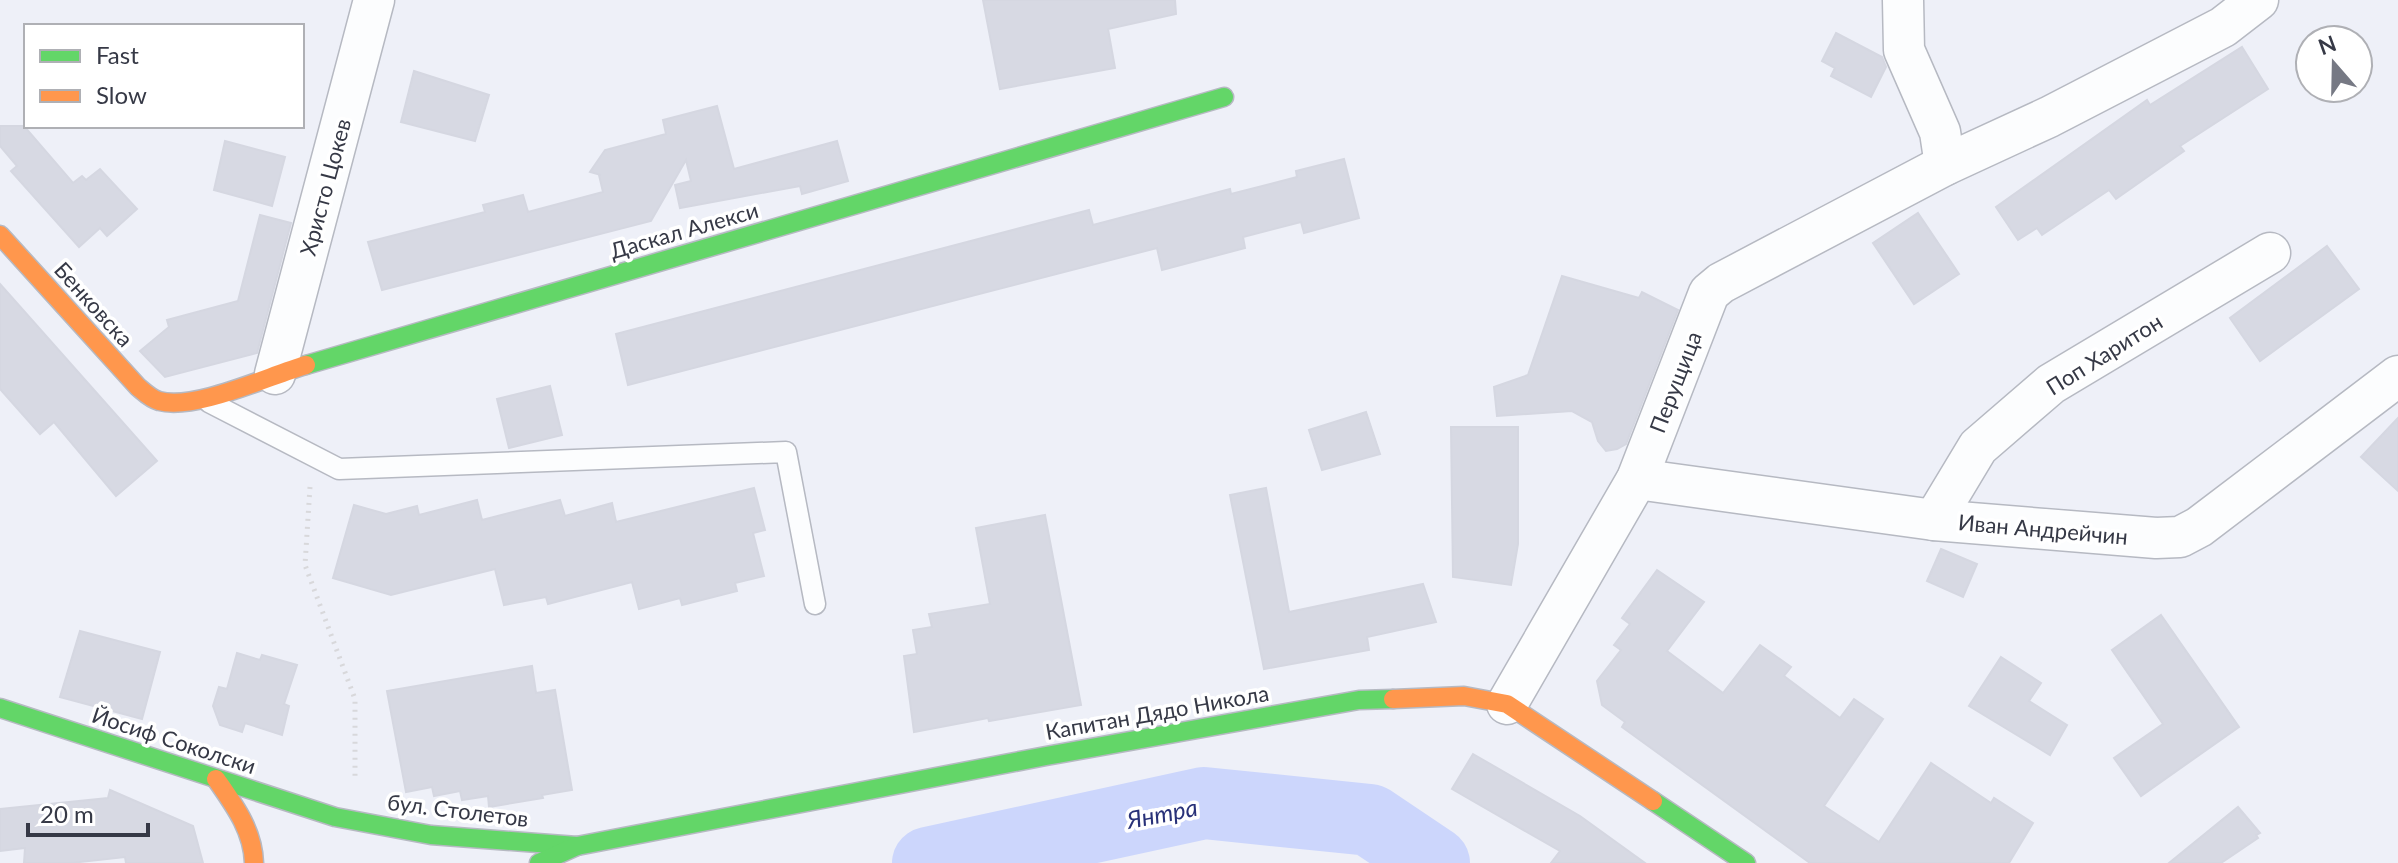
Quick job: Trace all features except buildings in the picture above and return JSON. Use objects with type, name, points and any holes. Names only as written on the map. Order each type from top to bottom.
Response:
[{"type":"street","name":"Христо Цокев","points":[[275,374],[374,0]]},
{"type":"street","points":[[1903,0],[1904,50],[1940,132],[1945,165]]},
{"type":"street","name":"Перущица","points":[[1507,704],[1637,479],[1709,293],[1721,283],[1945,165],[2049,117],[2223,27],[2258,0]]},
{"type":"street","name":"Даскал Алекси","points":[[157,400],[180,403],[202,398],[1224,97]]},
{"type":"street","name":"Бенковска","points":[[0,235],[138,387],[157,400]]},
{"type":"street","name":"Поп Харитон","points":[[1934,520],[1978,447],[2051,384],[2270,253]]},
{"type":"street","name":"Иван Андрейчин","points":[[1637,479],[1934,520],[2156,538],[2180,537],[2199,527],[2398,376]]},
{"type":"street","name":"Капитан Дядо Никола","points":[[539,863],[577,846],[1046,756],[1359,700],[1464,696],[1507,704],[1746,863]]},
{"type":"street","name":"Йосиф Соколски","points":[[0,708],[335,817]]},
{"type":"street","points":[[216,779],[240,816],[255,847],[254,863]]},
{"type":"street","name":"бул. Столетов","points":[[335,817],[431,835],[577,846]]},
{"type":"lane","points":[[202,398],[339,469],[786,452],[815,604]]},
{"type":"path","points":[[312,455],[305,565],[355,699],[356,821]]},
{"type":"waterway","name":"Янтра","points":[[928,863],[1204,803],[1370,820],[1434,863]]},
{"type":"traffic: fast","points":[[306,365],[1224,97]]},
{"type":"traffic: fast","points":[[539,863],[577,846],[1046,756],[1359,700],[1393,699]]},
{"type":"traffic: fast","points":[[0,708],[335,817],[431,835],[577,846]]},
{"type":"traffic: fast","points":[[1653,801],[1746,863]]},
{"type":"traffic: slow","points":[[0,235],[138,387],[156,400],[174,403],[211,397],[306,365]]},
{"type":"traffic: slow","points":[[1393,699],[1464,696],[1507,704],[1653,801]]},
{"type":"traffic: slow","points":[[216,779],[246,829],[254,863]]}]
